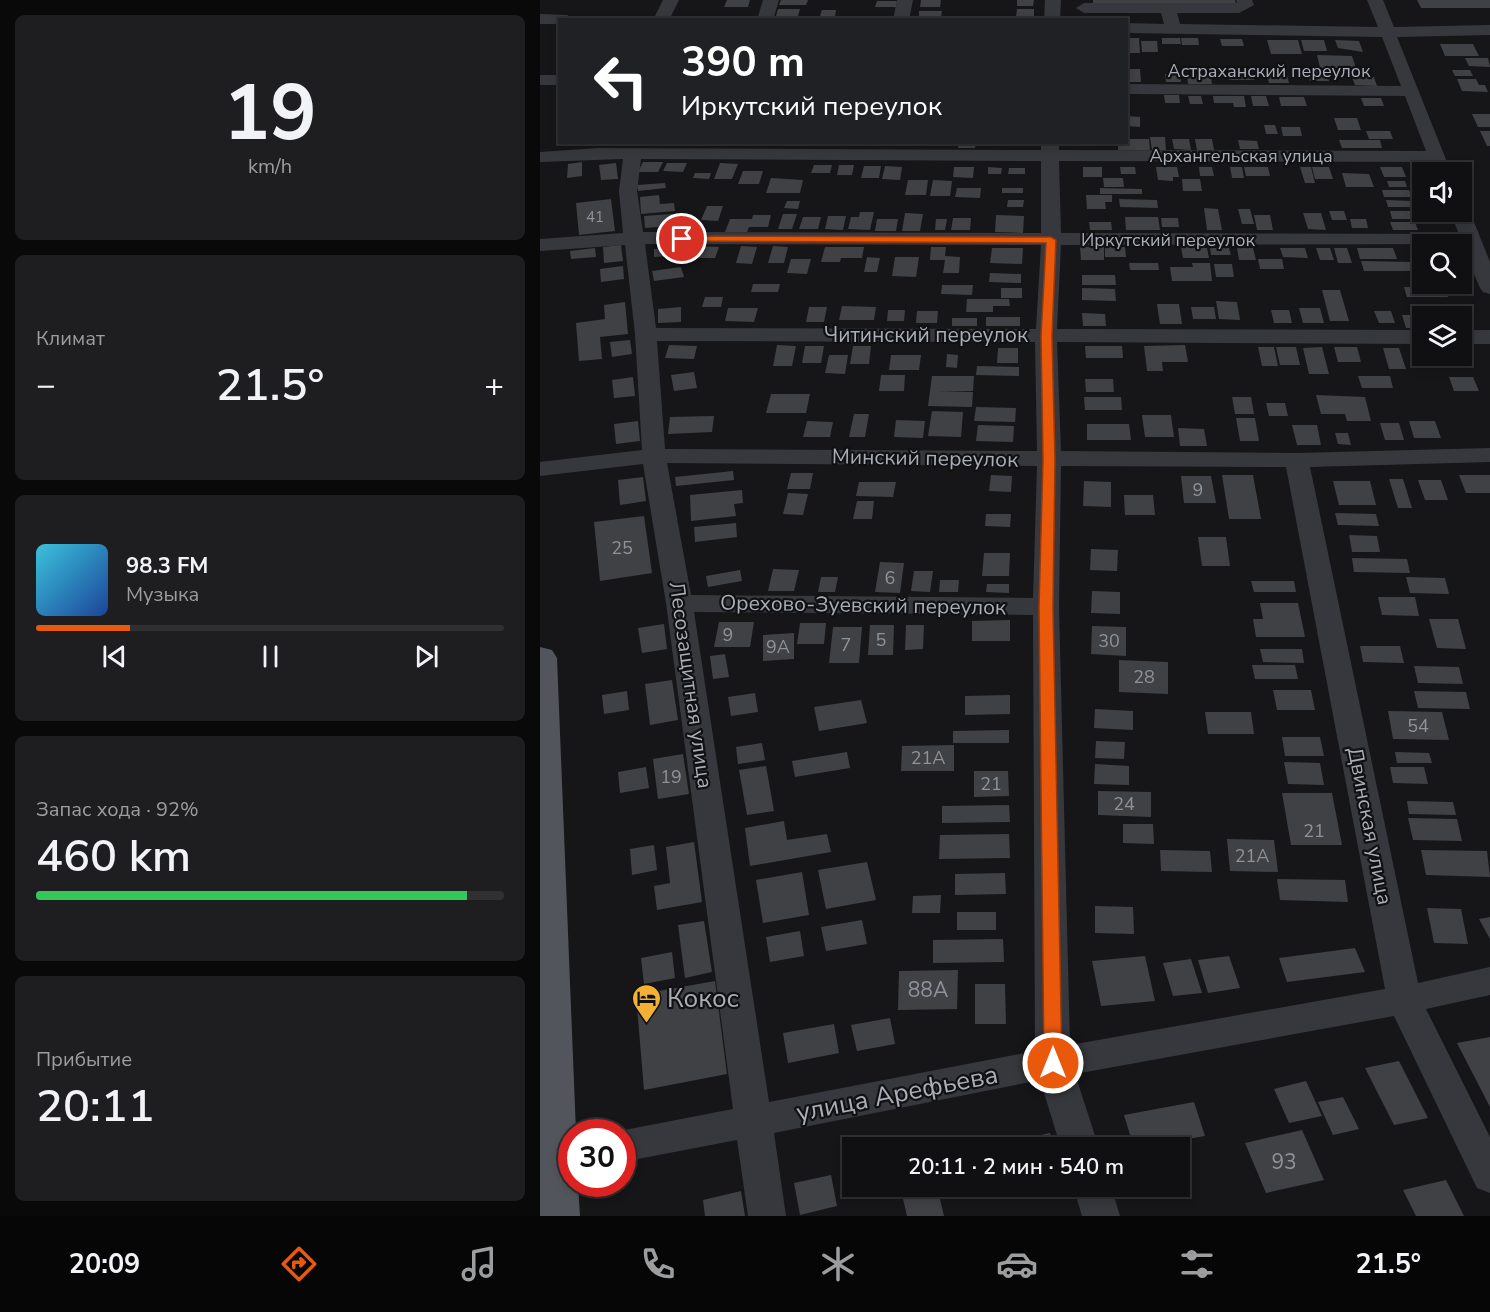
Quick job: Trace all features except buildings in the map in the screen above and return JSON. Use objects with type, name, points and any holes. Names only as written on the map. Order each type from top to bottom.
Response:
[{"type":"main road","points":[[540,658],[560,1119]]},
{"type":"main road","points":[[556,1216],[558,1197]]},
{"type":"street","points":[[662,18],[670,0]]},
{"type":"street","points":[[766,18],[771,0]]},
{"type":"street","points":[[902,18],[905,0]]},
{"type":"street","points":[[1052,18],[1053,0]]},
{"type":"street","points":[[1084,8],[1239,8],[1246,5],[1244,0]]},
{"type":"street","points":[[1375,0],[1440,162]]},
{"type":"street","points":[[1168,8],[1173,29]]},
{"type":"street","points":[[540,19],[558,20]]},
{"type":"street","points":[[1128,28],[1387,32],[1490,30]]},
{"type":"street","points":[[540,80],[558,80]]},
{"type":"street","name":"Астраханский переулок","points":[[1128,90],[1411,91]]},
{"type":"street","name":"Архангельская улица","points":[[540,157],[601,148],[633,153],[1050,149],[1412,164]]},
{"type":"street","points":[[1050,149],[1051,240],[1046,336],[1049,460],[1046,607],[1053,1063],[1077,1137]]},
{"type":"street","name":"Лесозащитная улица","points":[[633,153],[628,191],[636,238],[646,334],[654,456],[680,603],[768,1216]]},
{"type":"street","name":"Иркутский переулок","points":[[540,245],[636,238],[1412,240]]},
{"type":"street","points":[[1472,240],[1490,288]]},
{"type":"street","name":"Читинский переулок","points":[[646,334],[1412,337]]},
{"type":"street","points":[[1472,337],[1490,337]]},
{"type":"street","name":"Минский переулок","points":[[540,470],[654,456],[1298,460],[1490,455]]},
{"type":"street","name":"Двинская улица","points":[[1298,460],[1404,1000],[1490,1176]]},
{"type":"street","name":"Орехово-Зуевский переулок","points":[[680,603],[1046,607]]},
{"type":"street","name":"улица Арефьева","points":[[636,1143],[1053,1063],[1404,1000],[1490,981]]},
{"type":"street","points":[[1095,1197],[1101,1216]]},
{"type":"place","name":"Кокос","points":[[646,1024]]},
{"type":"route","points":[[682,239],[1051,240],[1046,336],[1049,460],[1046,607],[1053,1063]]}]
